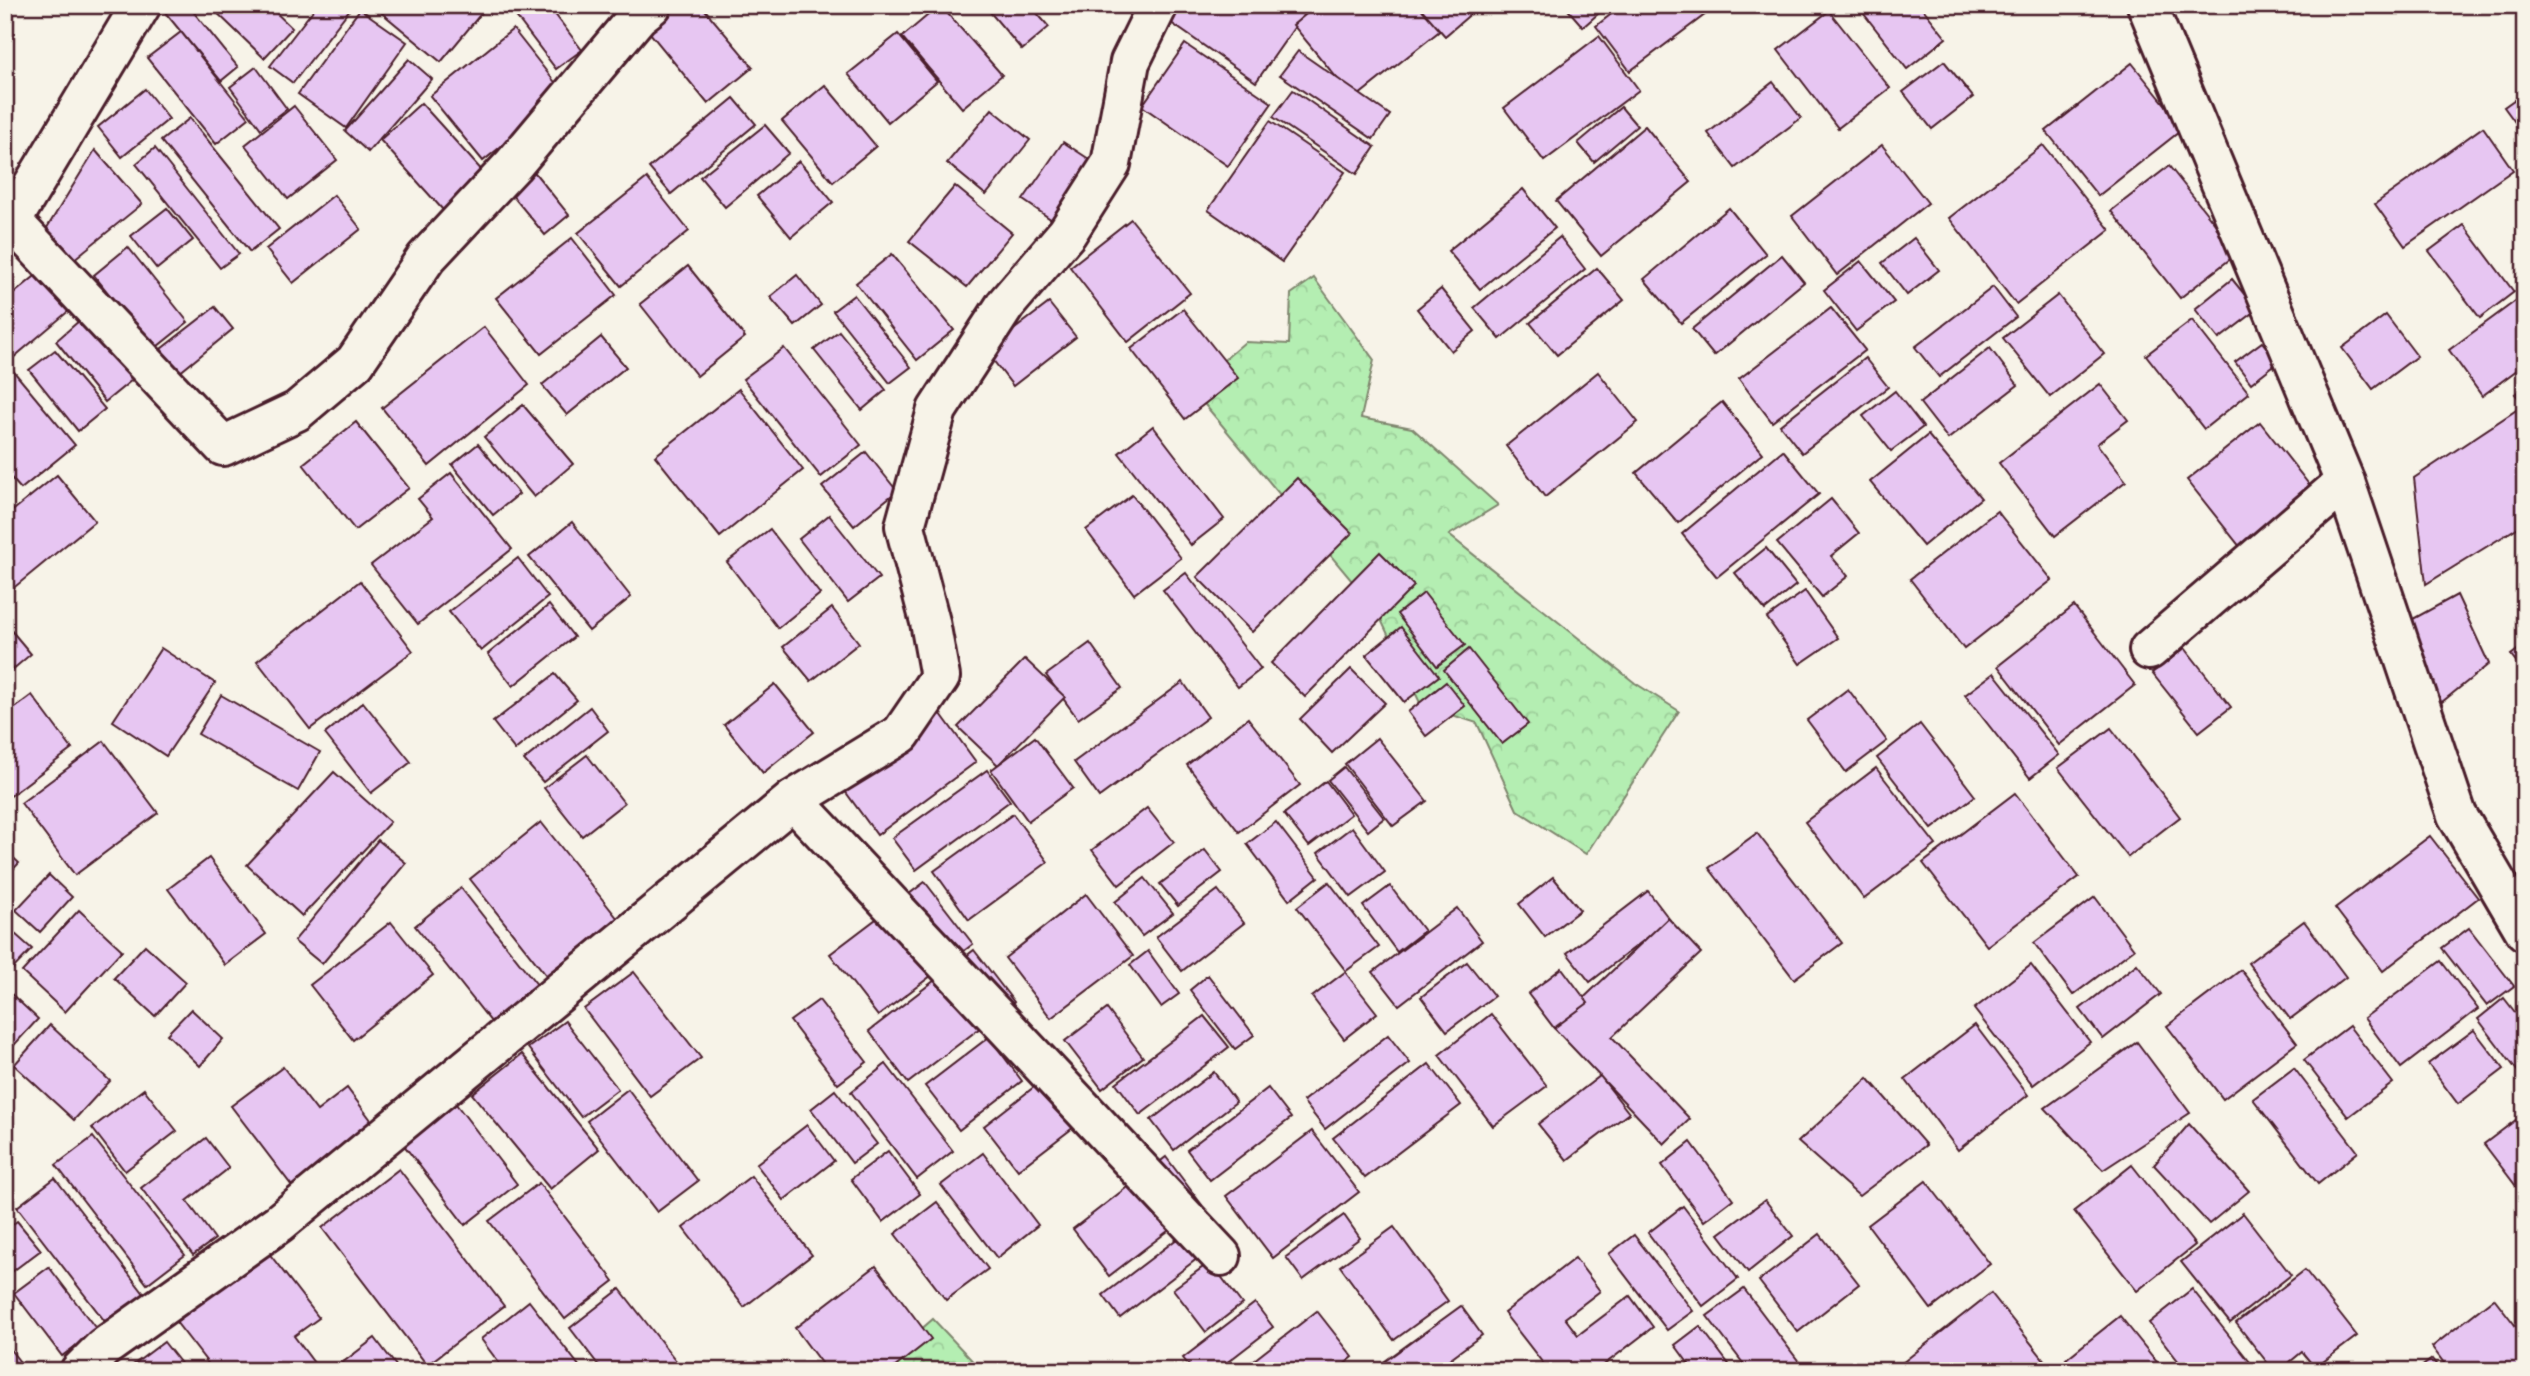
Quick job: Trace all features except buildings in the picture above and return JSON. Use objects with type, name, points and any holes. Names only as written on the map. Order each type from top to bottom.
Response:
[{"type":"street","points":[[141,5],[7,222],[223,446],[297,411],[355,362],[426,258],[513,164],[638,16],[652,5]]},
{"type":"street","points":[[80,1371],[103,1348],[279,1223],[793,800],[901,734],[940,677],[930,622],[905,526],[937,410],[1006,304],[1067,233],[1111,164],[1130,62],[1158,5]]},
{"type":"street","points":[[2147,5],[2345,482],[2457,815],[2525,931]]},
{"type":"street","points":[[2149,650],[2345,482]]},
{"type":"street","points":[[793,800],[1221,1256]]},
{"type":"green space","points":[[1314,278],[1374,360],[1361,418],[1412,428],[1498,505],[1449,535],[1635,683],[1679,711],[1586,854],[1517,810],[1477,723],[1421,705],[1377,611],[1191,388],[1245,342],[1289,344],[1291,294]]},
{"type":"green space","points":[[933,1319],[982,1371],[873,1371]]}]
